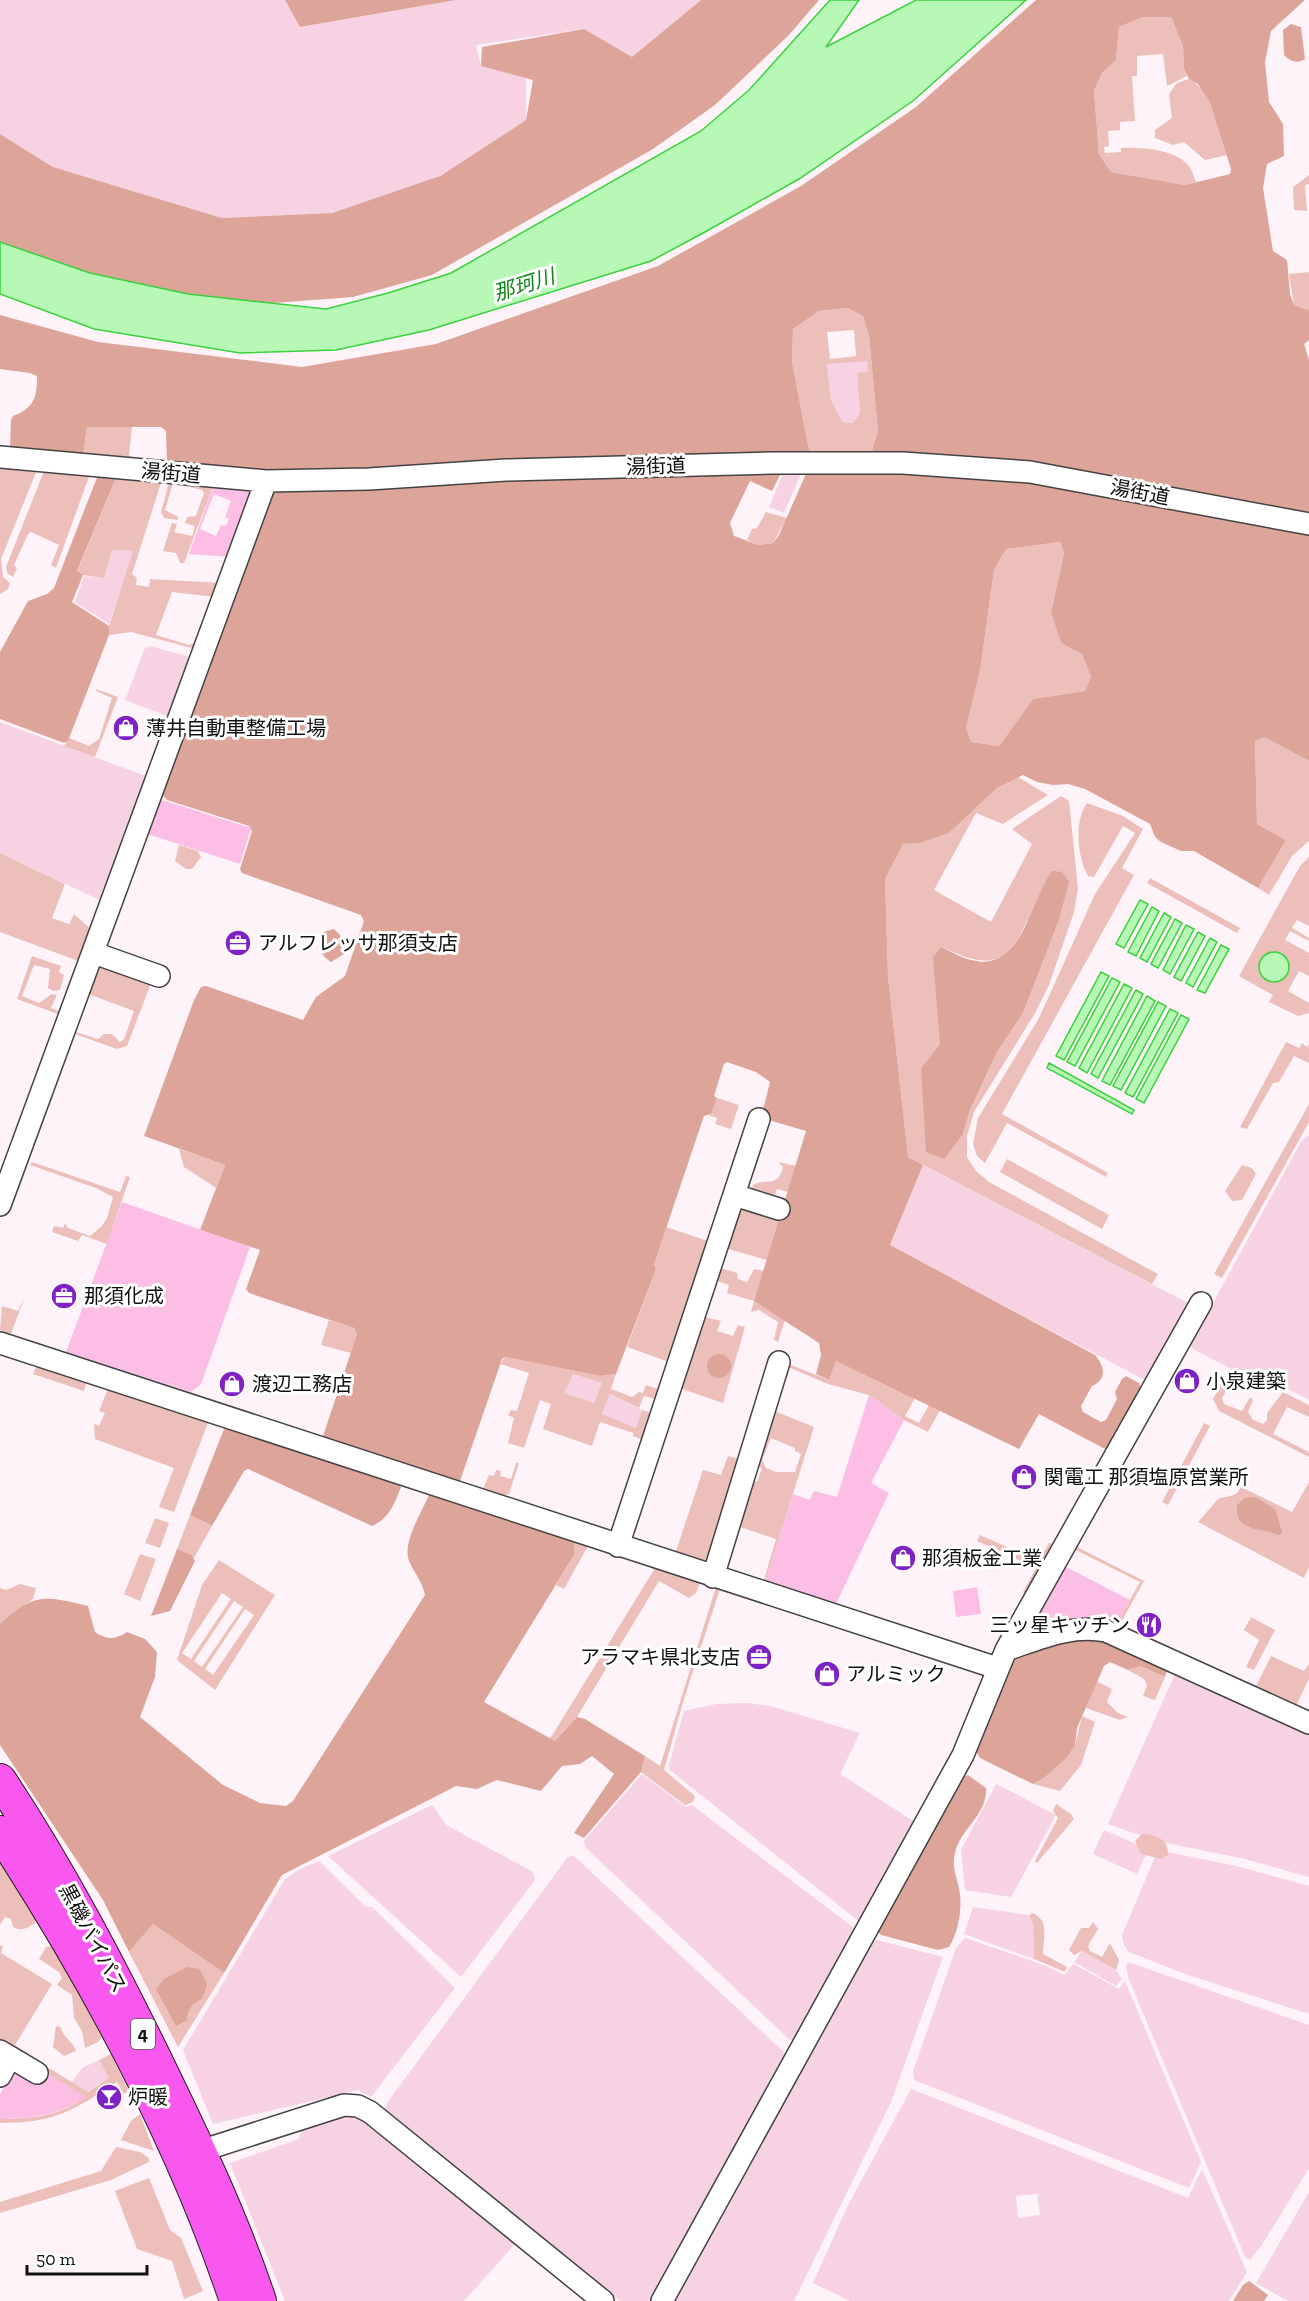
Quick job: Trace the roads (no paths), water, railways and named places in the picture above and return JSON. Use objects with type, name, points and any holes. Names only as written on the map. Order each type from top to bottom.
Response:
[{"type":"highway","name":"黒磯バイパス","points":[[0,1780],[29,1824],[97,1940],[190,2154],[260,2301]]},
{"type":"highway","name":"黒磯バイパス","points":[[0,1832],[190,2154],[236,2301]]},
{"type":"street","name":"湯街道","points":[[0,457],[266,482],[369,479],[541,469],[773,463],[903,463],[1030,472],[1309,524]]},
{"type":"street","points":[[0,1205],[266,482]]},
{"type":"street","points":[[94,953],[159,976]]},
{"type":"street","points":[[618,1546],[759,1119]]},
{"type":"street","points":[[734,1195],[779,1209]]},
{"type":"street","points":[[662,2301],[963,1755],[1002,1659],[1201,1303]]},
{"type":"street","points":[[0,1343],[713,1577],[1002,1659],[1077,1629],[1086,1627],[1106,1631],[1309,1724]]},
{"type":"street","points":[[713,1577],[779,1362]]},
{"type":"street","points":[[0,2076],[5,2054],[37,2073]]},
{"type":"street","points":[[190,2154],[344,2105],[358,2106],[370,2112],[603,2301]]},
{"type":"water","name":"那珂川","points":[[830,0],[859,0],[826,47],[916,0],[1026,0],[913,101],[799,179],[705,232],[651,261],[429,330],[336,350],[240,353],[94,329],[0,294],[0,242],[90,273],[188,294],[326,309],[451,273],[701,131],[749,90]]},
{"type":"water","points":[[1140,900],[1148,904],[1124,948],[1116,944]]},
{"type":"water","points":[[1152,907],[1159,911],[1136,956],[1128,952]]},
{"type":"water","points":[[1164,913],[1171,917],[1147,962],[1140,958]]},
{"type":"water","points":[[1175,919],[1182,923],[1158,968],[1151,964]]},
{"type":"water","points":[[1186,925],[1194,929],[1170,974],[1163,970]]},
{"type":"water","points":[[1198,932],[1205,936],[1181,981],[1174,977]]},
{"type":"water","points":[[1210,938],[1217,942],[1193,987],[1186,983]]},
{"type":"water","points":[[1221,945],[1229,949],[1205,993],[1197,990]]},
{"type":"water","points":[[1274,952],[1280,953],[1288,961],[1288,973],[1280,981],[1274,982],[1268,981],[1260,973],[1259,967],[1260,961],[1268,953]]},
{"type":"water","points":[[1101,972],[1109,976],[1064,1060],[1056,1056]]},
{"type":"water","points":[[1112,978],[1120,982],[1075,1066],[1067,1062]]},
{"type":"water","points":[[1124,984],[1132,988],[1087,1073],[1079,1068]]},
{"type":"water","points":[[1136,990],[1143,994],[1098,1078],[1091,1074]]},
{"type":"water","points":[[1147,996],[1155,1001],[1110,1085],[1102,1081]]},
{"type":"water","points":[[1158,1002],[1166,1006],[1121,1090],[1113,1086]]},
{"type":"water","points":[[1170,1009],[1178,1013],[1133,1097],[1125,1093]]},
{"type":"water","points":[[1181,1015],[1189,1019],[1144,1103],[1136,1099]]},
{"type":"water","points":[[1049,1063],[1134,1110],[1132,1114],[1047,1068]]},
{"type":"place","name":"薄井自動車整備工場","points":[[126,728]]},
{"type":"place","name":"アルフレッサ那須支店","points":[[238,943]]},
{"type":"place","name":"那須化成","points":[[64,1296]]},
{"type":"place","name":"小泉建築","points":[[1187,1381]]},
{"type":"place","name":"渡辺工務店","points":[[232,1384]]},
{"type":"place","name":"関電工 那須塩原営業所","points":[[1024,1477]]},
{"type":"place","name":"那須板金工業","points":[[903,1558]]},
{"type":"place","name":"三ッ星キッチン","points":[[1149,1625]]},
{"type":"place","name":"アラマキ県北支店","points":[[759,1657]]},
{"type":"place","name":"アルミック","points":[[827,1674]]},
{"type":"place","name":"炉暖","points":[[109,2097]]}]
